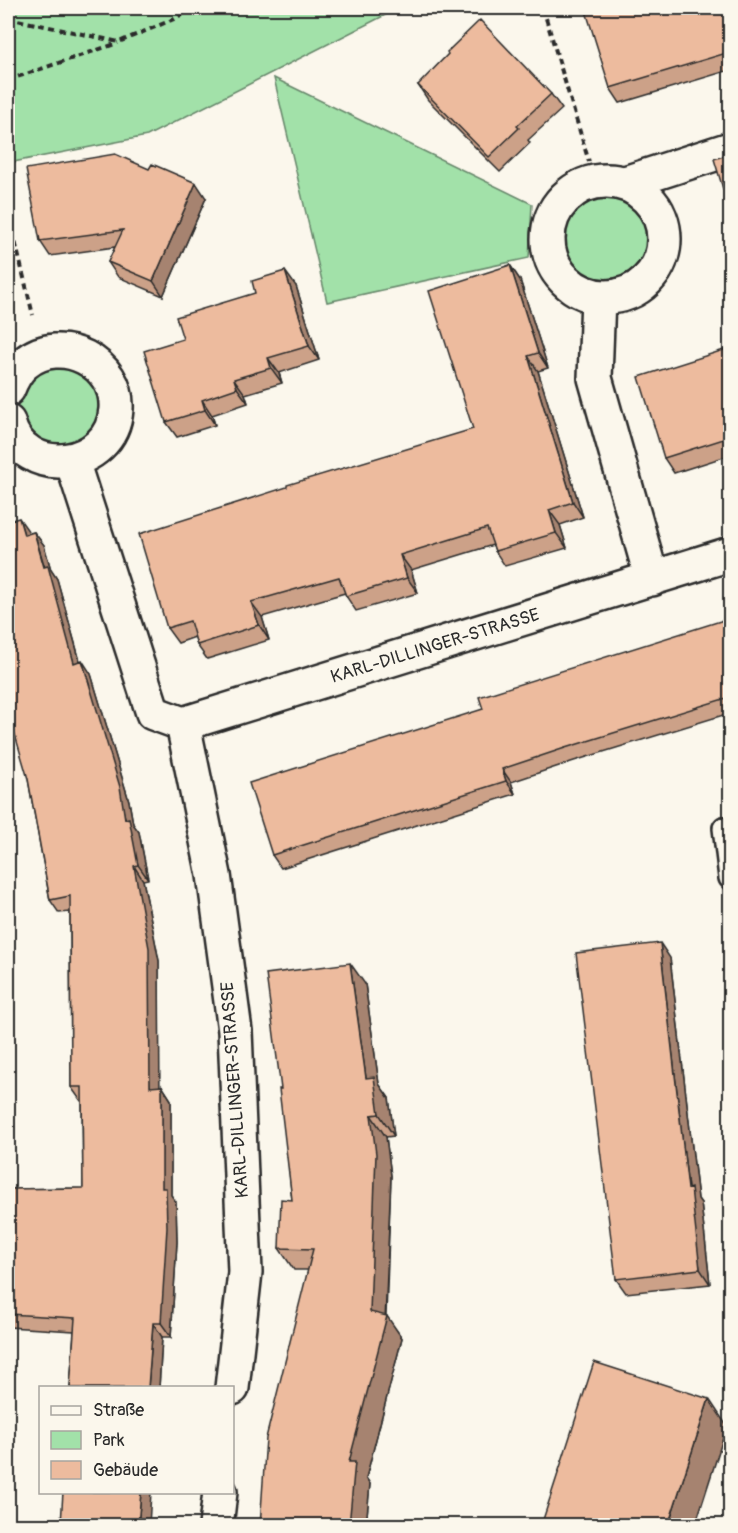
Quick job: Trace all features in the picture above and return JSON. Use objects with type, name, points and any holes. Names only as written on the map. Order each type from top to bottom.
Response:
[{"type":"street","points":[[610,182],[642,192],[655,206],[663,224],[665,243],[660,261],[650,277],[643,283],[617,296],[598,297],[579,291],[563,279],[552,262],[548,243],[550,223],[558,204],[583,184],[610,182],[730,149]]},
{"type":"street","points":[[598,297],[595,378],[652,579]]},
{"type":"street","points":[[8,389],[13,376],[26,362],[42,354],[60,350],[94,361],[107,375],[114,391],[116,409],[112,427],[103,442],[89,454],[72,461],[54,461],[36,456],[21,445],[10,430],[8,422]]},
{"type":"street","points":[[72,461],[153,713],[183,724]]},
{"type":"street","name":"KARL-DILLINGER-STRASSE","points":[[232,1386],[245,1272],[235,1031],[214,875],[183,724],[730,554]]},
{"type":"street","points":[[216,1526],[220,1494]]},
{"type":"lane","points":[[724,828],[730,878]]},
{"type":"path","points":[[8,80],[119,42],[174,19],[193,8]]},
{"type":"path","points":[[543,8],[610,182]]},
{"type":"path","points":[[8,18],[119,42]]},
{"type":"path","points":[[8,212],[42,354]]},
{"type":"green space","points":[[8,8],[399,8],[147,136],[8,163]]},
{"type":"green space","points":[[274,78],[532,204],[529,258],[327,302]]},
{"type":"green space","points":[[606,181],[628,185],[647,198],[660,217],[664,239],[660,261],[647,280],[628,293],[606,297],[584,293],[565,280],[552,261],[548,239],[552,217],[565,198],[584,185]]},
{"type":"green space","points":[[60,350],[116,409],[72,461],[8,422],[8,389]]},
{"type":"building","points":[[585,8],[730,8],[730,52],[610,88]]},
{"type":"building","points":[[480,20],[551,94],[489,157],[418,85]]},
{"type":"building","points":[[115,154],[149,169],[152,164],[196,183],[153,281],[108,262],[123,230],[40,241],[26,169]]},
{"type":"building","points":[[730,154],[730,212],[714,159]]},
{"type":"building","points":[[510,265],[538,353],[528,356],[573,502],[549,510],[556,533],[495,551],[487,528],[400,555],[407,578],[346,596],[339,577],[251,602],[259,625],[197,645],[190,621],[167,628],[139,534],[287,487],[287,485],[473,429],[429,291]]},
{"type":"building","points":[[285,271],[309,346],[268,358],[271,368],[234,379],[237,388],[202,400],[205,410],[166,422],[144,351],[183,339],[176,317],[255,293],[252,281]]},
{"type":"building","points":[[730,348],[730,437],[664,458],[639,377]]},
{"type":"building","points":[[19,518],[24,535],[34,532],[44,567],[48,566],[74,663],[82,660],[120,787],[125,819],[129,818],[138,865],[134,866],[149,948],[150,1087],[162,1086],[162,1188],[166,1188],[167,1228],[161,1323],[153,1323],[148,1386],[70,1386],[75,1318],[8,1314],[8,1189],[83,1188],[82,1087],[71,1087],[70,896],[50,900],[28,779],[8,711],[8,521]]},
{"type":"building","points":[[730,618],[730,697],[502,769],[506,781],[272,855],[249,783],[483,709],[479,697]]},
{"type":"building","points":[[660,943],[688,1189],[691,1188],[700,1269],[616,1279],[576,953]]},
{"type":"building","points":[[350,963],[366,1078],[374,1077],[379,1114],[371,1115],[376,1154],[370,1312],[387,1316],[349,1462],[355,1462],[349,1526],[260,1526],[266,1438],[313,1249],[279,1248],[281,1199],[292,1200],[266,974]]},
{"type":"building","points":[[594,1362],[709,1399],[668,1526],[541,1526]]},
{"type":"building","points":[[63,1494],[141,1494],[138,1526],[50,1526],[50,1523],[61,1524]]}]
